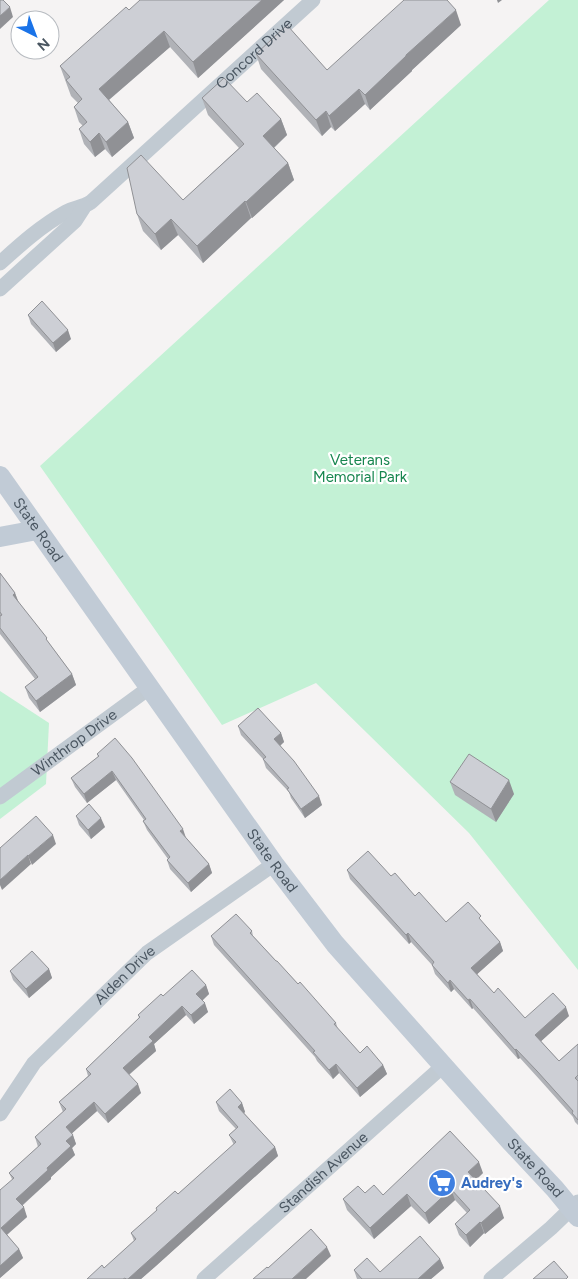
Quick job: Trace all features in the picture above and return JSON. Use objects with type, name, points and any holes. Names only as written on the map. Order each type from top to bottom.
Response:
[{"type":"main road","name":"State Road","points":[[0,476],[274,864],[335,944],[512,1143],[576,1209]]},
{"type":"main road","points":[[0,537],[37,530]]},
{"type":"street","name":"Concord Drive","points":[[0,289],[75,220],[84,207],[313,0]]},
{"type":"street","name":"Concord Drive","points":[[0,263],[29,236],[68,211],[84,207]]},
{"type":"street","name":"Winthrop Drive","points":[[0,797],[149,688]]},
{"type":"street","name":"Alden Drive","points":[[0,1114],[34,1063],[147,954],[274,864]]},
{"type":"street","name":"Standish Avenue","points":[[204,1279],[443,1066]]},
{"type":"street","points":[[491,1279],[576,1209]]},
{"type":"green space","name":"Veterans Memorial Park","points":[[549,0],[578,0],[578,970],[469,833],[316,683],[222,725],[40,466]]},
{"type":"green space","points":[[0,691],[49,723],[46,784],[0,819]]},
{"type":"building","points":[[0,0],[3,0],[10,7],[0,16]]},
{"type":"building","points":[[140,0],[262,0],[193,62],[164,31],[99,89],[128,122],[106,142],[99,133],[90,142],[79,129],[87,122],[74,107],[82,99],[66,80],[70,77],[60,66],[126,7],[129,10]]},
{"type":"building","points":[[404,0],[447,0],[456,10],[365,95],[359,89],[329,116],[326,111],[316,120],[256,54],[287,25],[327,70]]},
{"type":"building","points":[[224,78],[247,102],[257,93],[281,119],[263,136],[288,163],[197,246],[171,219],[155,234],[137,214],[127,168],[141,155],[183,200],[244,144],[202,98]]},
{"type":"building","points":[[42,301],[68,330],[53,343],[28,315]]},
{"type":"building","points":[[0,573],[15,593],[13,595],[47,638],[72,674],[36,701],[25,687],[38,677],[0,628],[0,616],[2,615],[0,612]]},
{"type":"building","points":[[258,708],[281,733],[274,739],[294,761],[319,796],[301,809],[287,789],[289,788],[263,759],[266,757],[238,726]]},
{"type":"building","points":[[115,738],[132,758],[183,829],[180,831],[209,864],[188,883],[167,860],[170,857],[143,821],[146,819],[112,771],[84,794],[71,778],[99,756],[97,754]]},
{"type":"building","points":[[469,754],[509,780],[491,809],[450,782]]},
{"type":"building","points":[[89,804],[101,818],[88,830],[76,816]]},
{"type":"building","points":[[36,816],[53,835],[0,880],[0,848]]},
{"type":"building","points":[[368,851],[391,876],[395,873],[415,896],[419,892],[446,922],[468,902],[500,942],[471,968],[494,993],[498,988],[525,1018],[553,993],[566,1007],[535,1035],[559,1061],[578,1044],[578,1075],[575,1078],[578,1081],[578,1120],[572,1113],[573,1111],[537,1071],[515,1050],[470,999],[468,1000],[450,980],[448,983],[432,965],[434,962],[408,933],[406,935],[347,870]]},
{"type":"building","points":[[236,914],[252,931],[250,933],[276,961],[298,984],[300,982],[360,1053],[367,1046],[383,1065],[357,1088],[336,1064],[329,1070],[313,1052],[315,1051],[211,936]]},
{"type":"building","points":[[32,951],[49,969],[26,989],[10,971]]},
{"type":"building","points":[[192,970],[206,985],[196,994],[205,1003],[191,1015],[182,1006],[149,1037],[153,1041],[123,1068],[138,1084],[105,1114],[94,1102],[66,1127],[73,1135],[66,1141],[71,1146],[16,1199],[24,1207],[1,1228],[19,1249],[0,1266],[0,1190],[14,1178],[9,1173],[41,1144],[35,1137],[66,1109],[59,1102],[91,1074],[86,1069],[140,1017],[138,1015]]},
{"type":"building","points":[[230,1089],[242,1103],[238,1107],[275,1147],[128,1279],[87,1279],[102,1265],[104,1268],[136,1239],[131,1233],[157,1210],[156,1208],[175,1191],[178,1194],[236,1142],[229,1135],[238,1127],[216,1102]]},
{"type":"building","points":[[450,1131],[479,1162],[468,1172],[500,1206],[466,1235],[455,1224],[470,1210],[451,1189],[425,1213],[407,1194],[370,1228],[343,1199],[358,1186],[365,1193],[374,1185],[383,1195]]},
{"type":"building","points":[[311,1229],[327,1247],[292,1279],[253,1279],[268,1268]]},
{"type":"building","points":[[420,1236],[440,1259],[418,1279],[362,1279],[354,1270],[367,1258],[380,1272]]},
{"type":"building","points":[[554,1261],[568,1277],[566,1279],[533,1279]]},
{"type":"place","name":"Audrey's","points":[[442,1183]]}]
